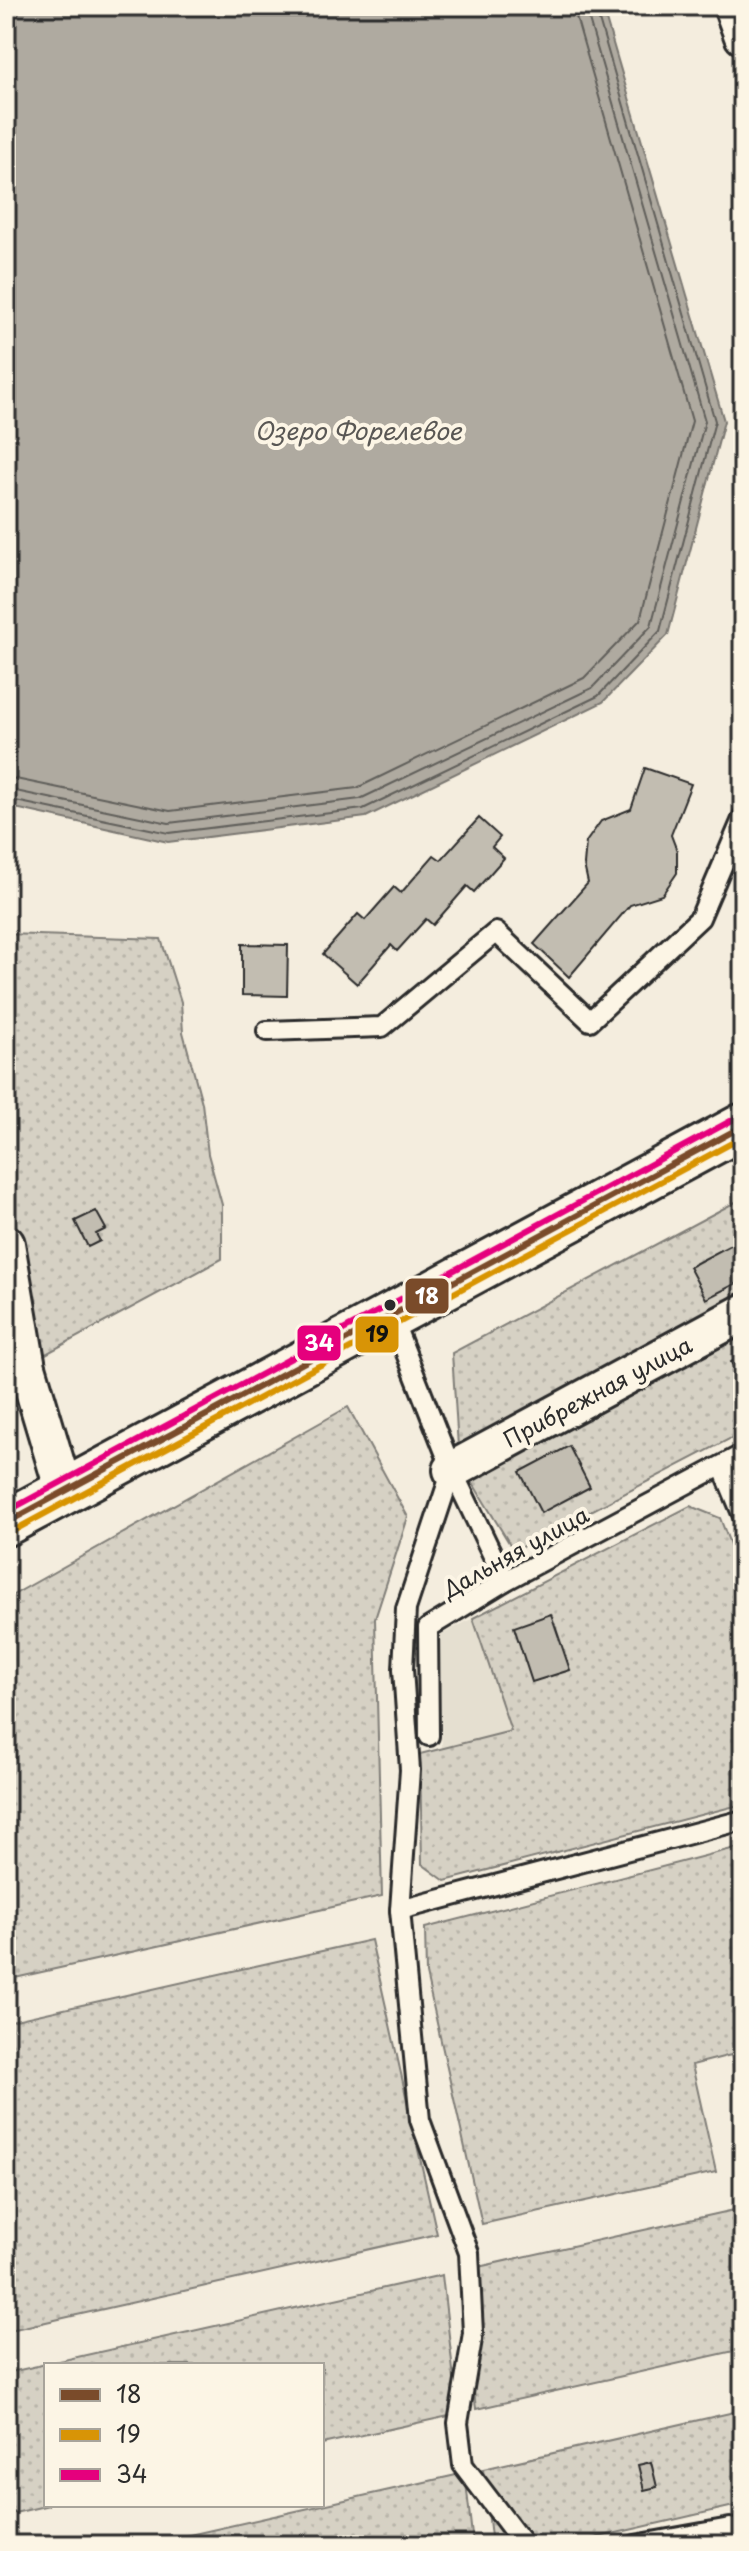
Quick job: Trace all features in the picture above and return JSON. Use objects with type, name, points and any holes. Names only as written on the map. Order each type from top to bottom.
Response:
[{"type":"main road","points":[[6,1523],[743,1126]]},
{"type":"street","points":[[732,6],[743,36]]},
{"type":"street","points":[[6,1244],[27,1367],[64,1491]]},
{"type":"street","name":"Прибрежная улица","points":[[452,1470],[743,1313]]},
{"type":"lane","points":[[267,1031],[382,1027],[496,932],[590,1021],[700,918],[743,817]]},
{"type":"lane","points":[[391,1315],[452,1470],[505,1581]]},
{"type":"lane","name":"Дальняя улица","points":[[429,1736],[428,1628],[505,1581],[743,1454]]},
{"type":"lane","points":[[722,1466],[743,1516]]},
{"type":"lane","points":[[452,1470],[406,1609],[403,1669],[410,1770],[400,1910],[420,2120],[469,2253],[473,2333],[458,2423],[463,2465],[524,2545]]},
{"type":"lane","points":[[400,1910],[743,1820]]},
{"type":"lane","points":[[635,2545],[730,2528]]},
{"type":"shaded area","points":[[6,934],[161,939],[181,1002],[183,1032],[202,1103],[208,1154],[222,1205],[222,1259],[31,1362],[6,1215]]},
{"type":"shaded area","points":[[743,1198],[743,1295],[458,1447],[452,1353]]},
{"type":"shaded area","points":[[743,1335],[743,1432],[514,1551],[469,1477]]},
{"type":"shaded area","points":[[348,1407],[408,1517],[375,1619],[382,1896],[6,1980],[6,1599]]},
{"type":"shaded area","points":[[690,1506],[720,1518],[743,1578],[743,1804],[445,1881],[422,1864],[420,1754],[511,1731],[473,1618]]},
{"type":"shaded area","points":[[473,1618],[511,1731],[442,1749],[439,1636]]},
{"type":"shaded area","points":[[743,1846],[743,2108],[731,2055],[692,2065],[716,2172],[482,2224],[426,1974],[425,1928]]},
{"type":"shaded area","points":[[371,1940],[437,2234],[6,2331],[6,2022]]},
{"type":"shaded area","points":[[743,2208],[743,2349],[476,2409],[460,2271]]},
{"type":"shaded area","points":[[442,2275],[458,2414],[324,2444],[324,2363],[50,2363]]},
{"type":"shaded area","points":[[44,2364],[44,2506],[6,2515],[6,2373]]},
{"type":"shaded area","points":[[743,2410],[743,2504],[564,2545],[492,2545],[483,2469]]},
{"type":"shaded area","points":[[465,2473],[473,2545],[145,2545],[324,2507]]},
{"type":"water","name":"Озеро Форелевое","points":[[6,6],[602,6],[724,421],[668,635],[603,702],[366,817],[168,842],[6,806]]},
{"type":"building","points":[[645,768],[691,784],[671,835],[677,851],[677,873],[662,895],[630,905],[569,977],[534,944],[588,883],[584,865],[586,842],[601,821],[631,809]]},
{"type":"building","points":[[479,818],[500,837],[492,847],[504,858],[474,892],[467,886],[433,925],[426,919],[397,951],[391,945],[357,984],[323,954],[358,914],[365,920],[394,887],[401,893],[434,855],[441,860]]},
{"type":"building","points":[[242,944],[288,945],[287,996],[242,995]]},
{"type":"building","points":[[96,1211],[106,1229],[96,1234],[100,1241],[88,1247],[75,1221]]},
{"type":"building","points":[[738,1241],[743,1251],[743,1280],[706,1299],[689,1267]]},
{"type":"building","points":[[743,1355],[743,1384],[731,1362]]},
{"type":"building","points":[[569,1446],[590,1487],[541,1513],[520,1472]]},
{"type":"building","points":[[551,1614],[570,1670],[532,1682],[514,1627]]},
{"type":"building","points":[[651,2462],[657,2487],[644,2490],[638,2465]]},
{"type":"transit line","name":"34","points":[[6,1512],[738,1117]]},
{"type":"transit line","name":"18","points":[[6,1523],[743,1126]]},
{"type":"transit line","name":"19","points":[[11,1532],[743,1137]]}]
